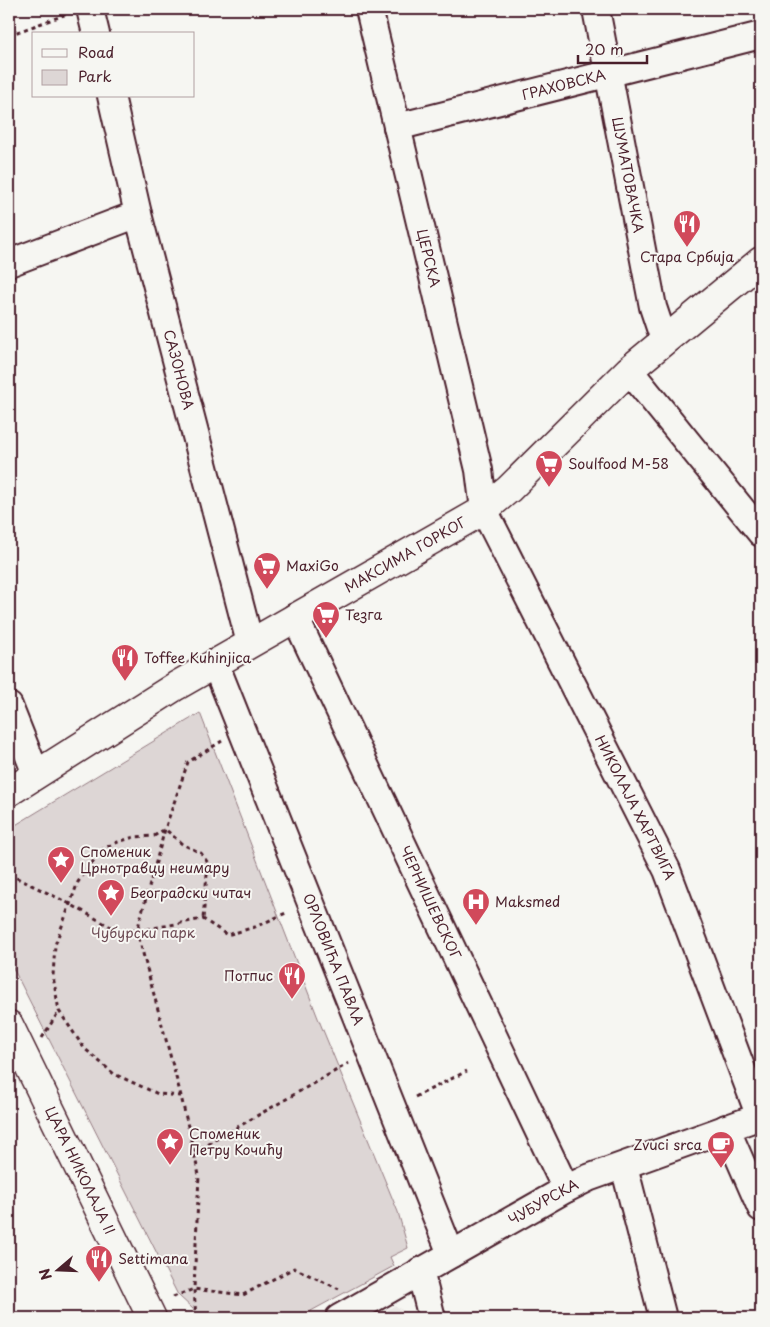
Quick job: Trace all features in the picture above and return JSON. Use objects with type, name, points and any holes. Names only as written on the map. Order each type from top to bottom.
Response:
[{"type":"main road","name":"МАКСИМА ГОРКОГ","points":[[9,792],[216,663],[468,521],[484,510],[509,489],[629,370],[761,260]]},
{"type":"main road","name":"ЦАРА НИКОЛАЈА II","points":[[9,1025],[152,1318]]},
{"type":"street","name":"ЦЕРСКА","points":[[369,9],[479,470],[484,510]]},
{"type":"street","name":"ШУМАТОВАЧКА","points":[[596,9],[653,308],[664,340]]},
{"type":"street","points":[[81,10],[95,32]]},
{"type":"street","name":"ГРАХОВСКА","points":[[398,127],[761,35]]},
{"type":"street","name":"САЗОНОВА","points":[[111,98],[138,214],[250,643]]},
{"type":"street","points":[[9,264],[138,214]]},
{"type":"street","points":[[629,370],[761,533]]},
{"type":"street","name":"НИКОЛАЈА ХАРТВИГА","points":[[484,510],[667,870],[760,1116]]},
{"type":"street","name":"ЧЕРНИШЕВСКОГ","points":[[295,617],[566,1189]]},
{"type":"street","name":"ОРЛОВИЋА ПАВЛА","points":[[216,663],[450,1254]]},
{"type":"street","points":[[9,706],[36,774]]},
{"type":"street","name":"ЧУБУРСКА","points":[[339,1318],[566,1189],[760,1116]]},
{"type":"street","points":[[726,1128],[761,1208]]},
{"type":"street","points":[[624,1166],[663,1318]]},
{"type":"street","points":[[420,1271],[432,1318]]},
{"type":"path","points":[[9,35],[81,10]]},
{"type":"path","points":[[196,1318],[194,1289],[200,1175],[182,1096],[137,931],[165,829],[188,762],[222,741]]},
{"type":"path","points":[[165,829],[154,836],[134,837],[104,848],[78,882],[55,945],[53,976],[59,1011],[84,1048],[114,1074],[158,1094],[182,1096]]},
{"type":"path","points":[[165,829],[182,844],[201,853],[208,863],[203,919]]},
{"type":"path","points":[[9,874],[70,904],[116,930],[137,931],[203,919],[227,935],[256,927],[289,912]]},
{"type":"path","points":[[41,1038],[45,1036],[59,1011]]},
{"type":"path","points":[[194,1152],[349,1063]]},
{"type":"path","points":[[409,1099],[467,1071]]},
{"type":"path","points":[[173,1296],[194,1289],[243,1296],[294,1268],[344,1292]]},
{"type":"shaded area","points":[[394,1306],[412,1315],[412,1318],[373,1318]]},
{"type":"green space","name":"Чубурски парк","points":[[200,713],[318,1018],[398,1212],[408,1248],[390,1257],[394,1266],[298,1318],[198,1318],[193,1309],[178,1295],[9,960],[9,829]]},
{"type":"place","name":"Стара Србија","points":[[687,248]]},
{"type":"place","name":"Soulfood M-58","points":[[549,488]]},
{"type":"place","name":"MaxiGo","points":[[267,590]]},
{"type":"place","name":"Тезга","points":[[326,639]]},
{"type":"place","name":"Toffee Kuhinjica","points":[[125,682]]},
{"type":"place","name":"Споменик Црнотравцу неимару","points":[[61,884]]},
{"type":"place","name":"Београдски читач","points":[[111,917]]},
{"type":"place","name":"Maksmed","points":[[476,926]]},
{"type":"place","name":"Потпис","points":[[292,1000]]},
{"type":"place","name":"Споменик Петру Кочићу","points":[[170,1166]]},
{"type":"place","name":"Zvuci srca","points":[[721,1169]]},
{"type":"place","name":"Settimana","points":[[99,1283]]}]
